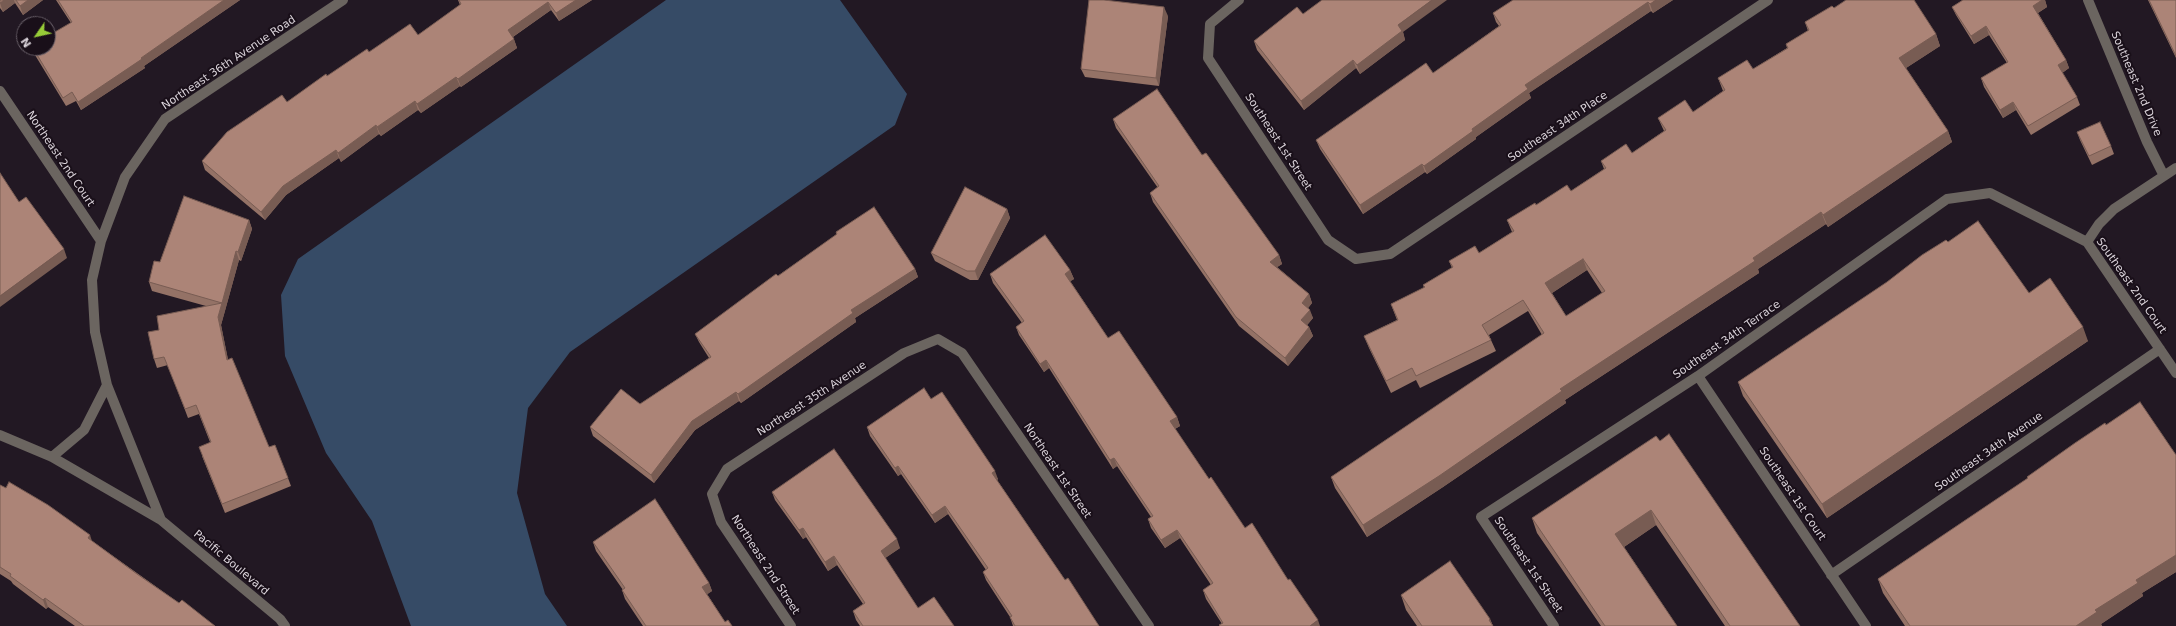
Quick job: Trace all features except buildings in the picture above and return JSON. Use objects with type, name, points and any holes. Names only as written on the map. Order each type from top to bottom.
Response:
[{"type":"street","name":"Northeast 36th Avenue Road","points":[[161,520],[107,385],[95,332],[92,280],[101,241],[125,177],[165,120],[343,0]]},
{"type":"street","name":"Southeast 1st Street","points":[[1239,0],[1210,24],[1208,58],[1328,240],[1356,259]]},
{"type":"street","name":"Southeast 34th Place","points":[[1356,259],[1390,254],[1768,0]]},
{"type":"street","name":"Southeast 2nd Drive","points":[[2088,0],[2147,142],[2164,176]]},
{"type":"street","name":"Northeast 2nd Court","points":[[0,91],[101,241]]},
{"type":"street","points":[[2087,242],[2099,224],[2114,208],[2176,168]]},
{"type":"street","name":"Southeast 2nd Court","points":[[1990,193],[2087,242],[2176,373]]},
{"type":"street","name":"Southeast 34th Terrace","points":[[1481,517],[1698,376],[1947,199],[1990,193]]},
{"type":"street","name":"Northeast 35th Avenue","points":[[712,494],[727,469],[904,353],[938,339]]},
{"type":"street","name":"Northeast 1st Street","points":[[938,339],[962,352],[1149,626]]},
{"type":"street","name":"Southeast 34th Avenue","points":[[1831,575],[2160,349]]},
{"type":"street","name":"Southeast 1st Court","points":[[1698,376],[1866,626]]},
{"type":"street","points":[[52,457],[84,430],[107,385]]},
{"type":"street","points":[[0,436],[52,457],[161,520]]},
{"type":"street","name":"Northeast 2nd Street","points":[[712,494],[721,522],[791,626]]},
{"type":"street","name":"Southeast 1st Street","points":[[1481,517],[1554,626]]},
{"type":"street","name":"Pacific Boulevard","points":[[161,520],[280,619],[285,626]]},
{"type":"water","points":[[666,0],[840,0],[907,94],[895,125],[570,352],[528,408],[517,493],[545,594],[567,626],[411,626],[372,521],[326,453],[285,356],[281,295],[298,259]]}]
